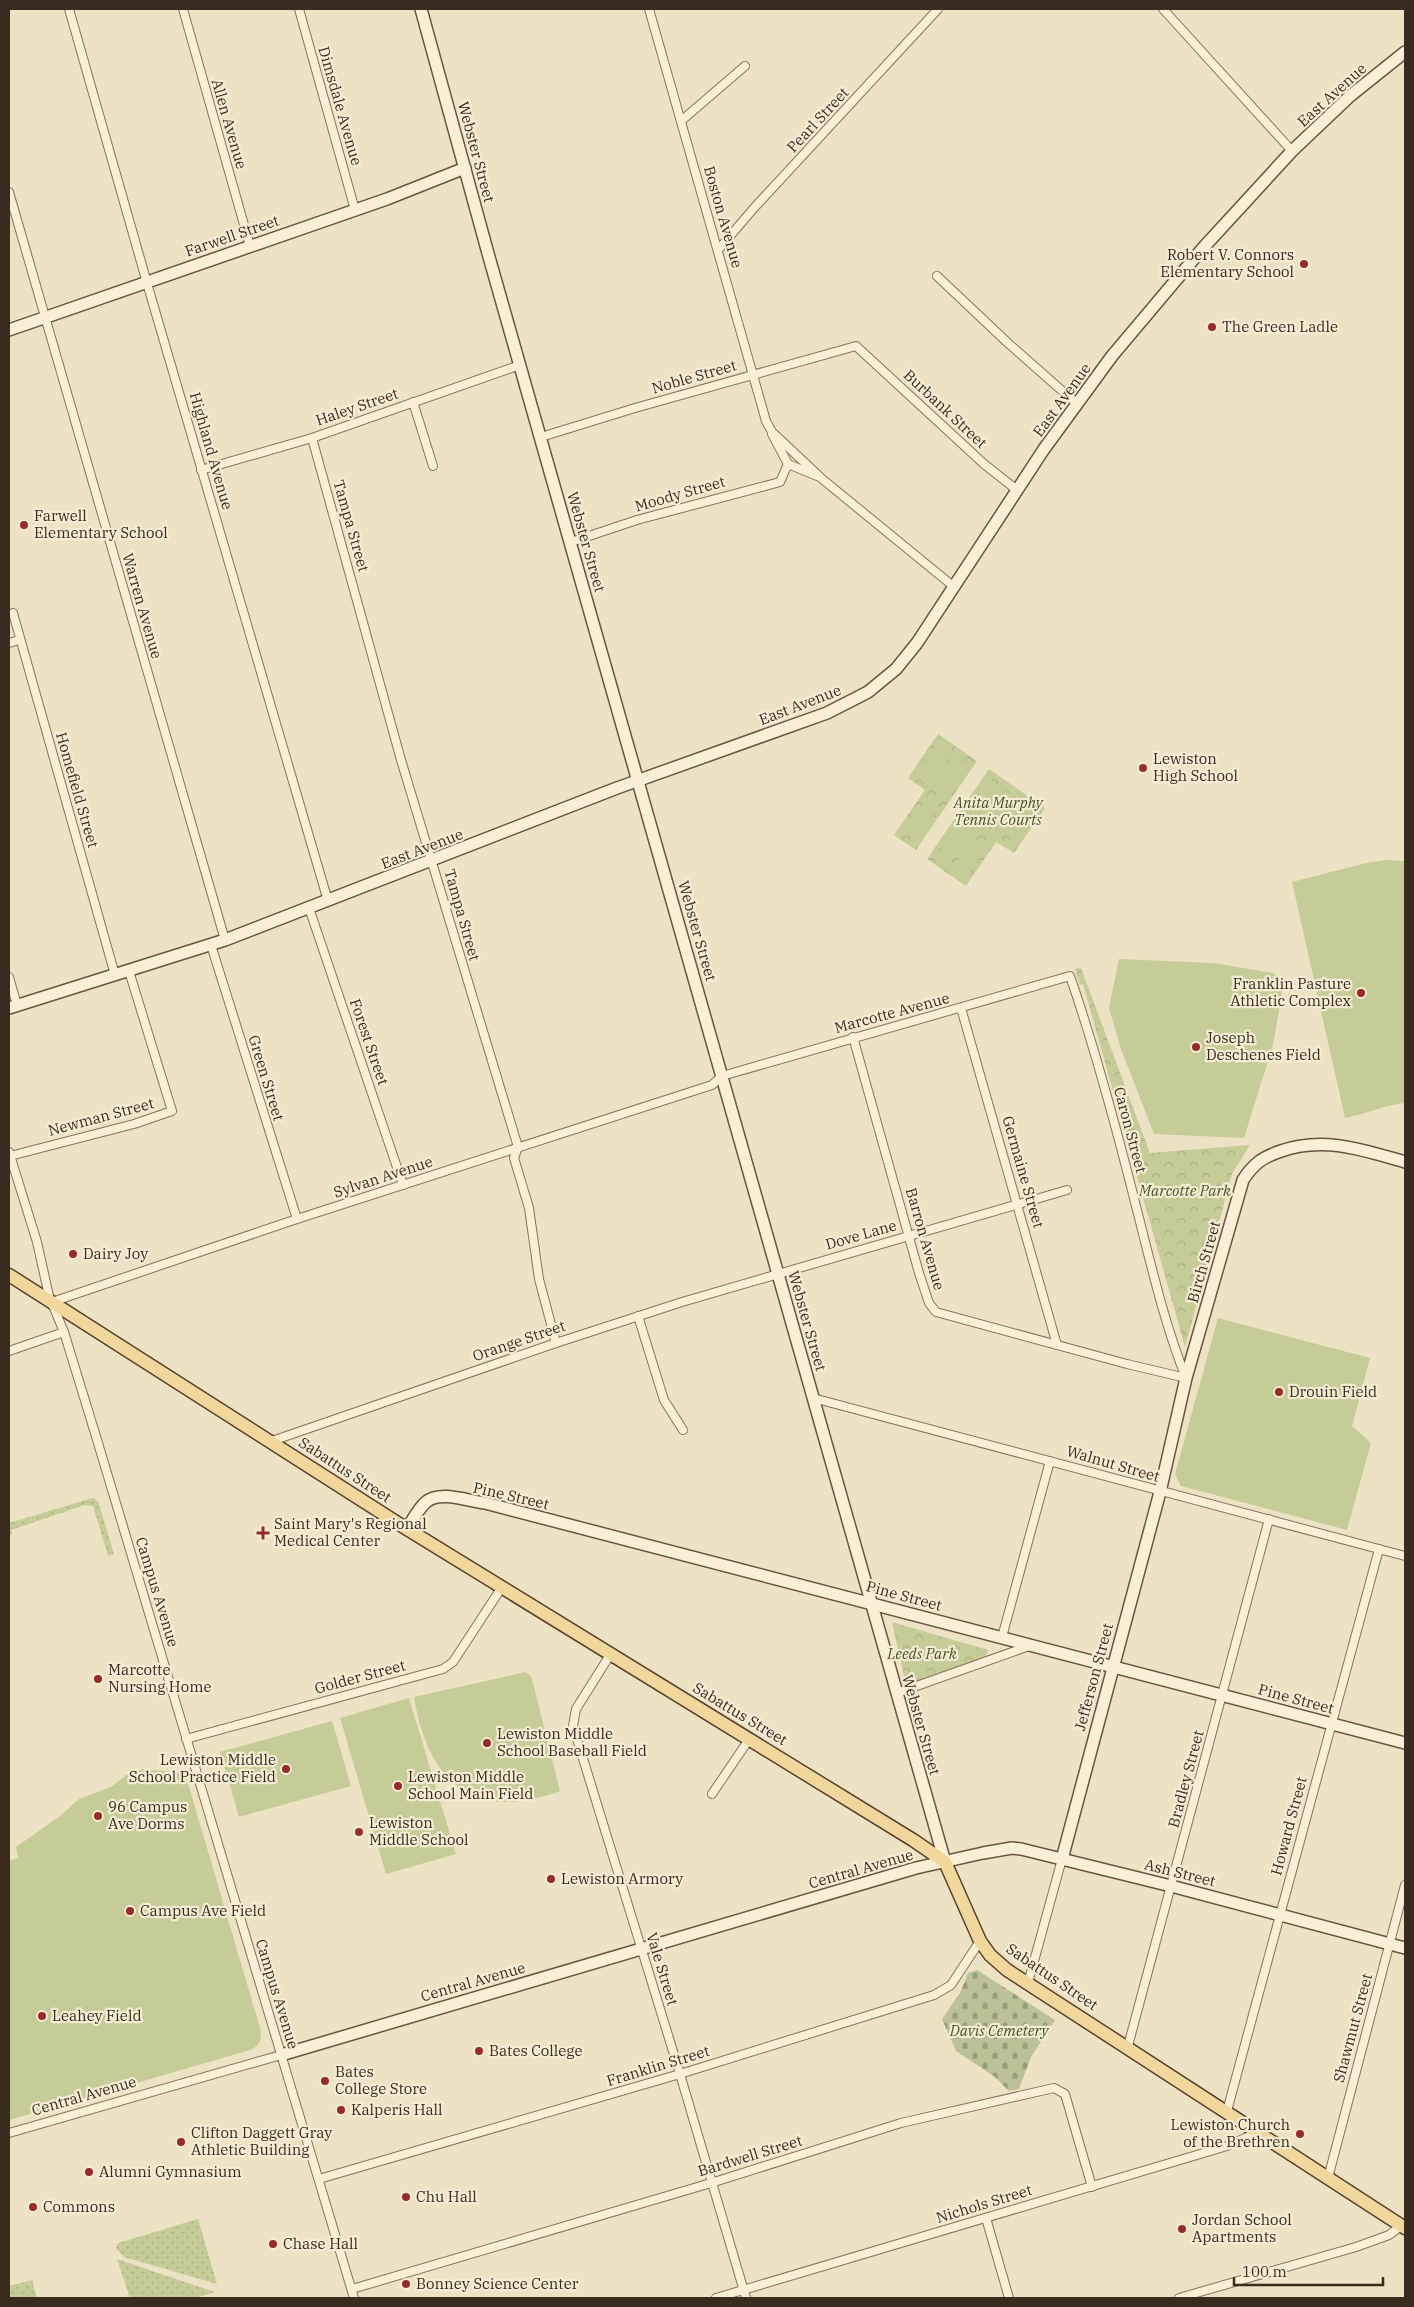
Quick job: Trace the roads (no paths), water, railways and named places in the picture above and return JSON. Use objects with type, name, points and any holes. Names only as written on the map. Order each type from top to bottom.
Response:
[{"type":"main road","name":"Webster Street","points":[[421,9],[520,365],[945,1862]]},
{"type":"main road","name":"East Avenue","points":[[13,1006],[225,940],[638,780],[827,714],[868,692],[896,669],[917,643],[1076,403],[1112,356],[1197,255],[1292,151],[1350,96],[1405,52]]},
{"type":"main road","name":"Farwell Street","points":[[9,330],[355,210],[465,168]]},
{"type":"main road","name":"Birch Street","points":[[1186,1378],[1243,1180],[1257,1162],[1295,1146],[1316,1143],[1342,1145],[1405,1162]]},
{"type":"main road","name":"Sabattus Street","points":[[9,1275],[407,1529],[610,1655],[750,1738],[945,1862],[980,1941],[990,1955],[1007,1970],[1128,2046],[1402,2226]]},
{"type":"main road","name":"Jefferson Street","points":[[1062,1860],[1112,1666],[1160,1492],[1186,1378]]},
{"type":"main road","name":"Pine Street","points":[[407,1529],[426,1502],[434,1498],[450,1497],[485,1503],[1405,1743]]},
{"type":"main road","name":"Ash Street","points":[[945,1862],[1012,1848],[1171,1886],[1405,1948]]},
{"type":"main road","name":"Central Avenue","points":[[281,2055],[916,1868],[945,1862]]},
{"type":"street","name":"Highland Avenue","points":[[69,9],[328,901]]},
{"type":"street","name":"Allen Avenue","points":[[183,9],[250,246]]},
{"type":"street","name":"Dimsdale Avenue","points":[[298,9],[355,210]]},
{"type":"street","name":"Boston Avenue","points":[[649,9],[766,421],[788,464],[821,478]]},
{"type":"street","name":"Pearl Street","points":[[718,250],[754,208],[938,9]]},
{"type":"street","points":[[1168,10],[1292,151]]},
{"type":"street","points":[[681,121],[745,66]]},
{"type":"street","name":"Warren Avenue","points":[[9,192],[225,940]]},
{"type":"street","points":[[936,276],[1076,403]]},
{"type":"street","name":"Noble Street","points":[[541,437],[753,374],[856,346]]},
{"type":"street","name":"Burbank Street","points":[[856,346],[984,464],[1017,490]]},
{"type":"street","name":"Haley Street","points":[[202,470],[312,438],[520,365]]},
{"type":"street","points":[[413,402],[433,466]]},
{"type":"street","name":"Boston Avenue","points":[[772,432],[821,478],[953,586]]},
{"type":"street","name":"Tampa Street","points":[[312,438],[401,760],[518,1148],[514,1158],[529,1208],[539,1279],[556,1343]]},
{"type":"street","name":"Moody Street","points":[[571,542],[638,520],[780,482],[788,464]]},
{"type":"street","name":"Homefield Street","points":[[13,613],[19,640],[115,975]]},
{"type":"street","points":[[9,643],[19,640]]},
{"type":"street","name":"Forest Street","points":[[309,908],[403,1185]]},
{"type":"street","name":"Green Street","points":[[211,945],[297,1219]]},
{"type":"street","name":"Newman Street","points":[[9,1154],[134,1124],[172,1112],[129,971]]},
{"type":"street","name":"Marcotte Avenue","points":[[722,1076],[1070,976]]},
{"type":"street","name":"Caron Street","points":[[1070,976],[1110,1107],[1154,1277],[1177,1356],[1186,1378]]},
{"type":"street","points":[[9,977],[13,1006]]},
{"type":"street","name":"Germaine Street","points":[[961,1008],[1018,1204],[1056,1345]]},
{"type":"street","name":"Barron Avenue","points":[[853,1037],[929,1303],[936,1312],[1186,1378]]},
{"type":"street","name":"Sylvan Avenue","points":[[52,1302],[297,1219],[712,1085],[722,1076]]},
{"type":"street","name":"Campus Avenue","points":[[9,1154],[37,1242],[52,1302],[64,1332],[354,2298]]},
{"type":"street","name":"Dove Lane","points":[[778,1273],[1067,1190]]},
{"type":"street","name":"Orange Street","points":[[272,1442],[556,1343],[778,1273]]},
{"type":"street","points":[[638,1316],[664,1400],[683,1430]]},
{"type":"street","points":[[9,1351],[64,1332]]},
{"type":"street","name":"Walnut Street","points":[[813,1398],[1405,1556]]},
{"type":"street","points":[[1002,1637],[1050,1461]]},
{"type":"street","name":"Bradley Street","points":[[1128,2046],[1269,1519]]},
{"type":"street","name":"Howard Street","points":[[1227,2111],[1380,1549]]},
{"type":"street","name":"Golder Street","points":[[186,1739],[443,1669],[453,1662],[502,1587]]},
{"type":"street","points":[[897,1693],[1031,1645]]},
{"type":"street","name":"Vale Street","points":[[610,1655],[576,1709],[573,1726],[642,1948],[745,2294]]},
{"type":"street","points":[[712,1794],[720,1785],[750,1738]]},
{"type":"street","name":"Jefferson Street","points":[[1028,1984],[1062,1860]]},
{"type":"street","name":"Shawmut Street","points":[[1328,2178],[1405,1885]]},
{"type":"street","name":"Franklin Street","points":[[319,2178],[680,2074],[942,1991],[951,1984],[980,1941]]},
{"type":"street","name":"Central Avenue","points":[[9,2132],[281,2055]]},
{"type":"street","name":"Bardwell Street","points":[[352,2289],[711,2183],[901,2123],[1054,2088],[1065,2094],[1092,2187]]},
{"type":"street","name":"Nichols Street","points":[[716,2298],[745,2294],[986,2218],[1227,2146],[1259,2132]]},
{"type":"street","points":[[986,2218],[1009,2298]]},
{"type":"street","points":[[1179,2298],[1356,2247],[1390,2235],[1402,2226]]},
{"type":"place","name":"Robert V. Connors Elementary School","points":[[1304,264]]},
{"type":"place","name":"The Green Ladle","points":[[1212,327]]},
{"type":"place","name":"Farwell Elementary School","points":[[24,525]]},
{"type":"place","name":"Lewiston High School","points":[[1143,768]]},
{"type":"place","name":"Franklin Pasture Athletic Complex","points":[[1361,993]]},
{"type":"place","name":"Joseph Deschenes Field","points":[[1196,1047]]},
{"type":"place","name":"Dairy Joy","points":[[73,1254]]},
{"type":"place","name":"Drouin Field","points":[[1279,1392]]},
{"type":"place","name":"Saint Mary's Regional Medical Center","points":[[263,1533]]},
{"type":"place","name":"Marcotte Nursing Home","points":[[98,1679]]},
{"type":"place","name":"Lewiston Middle School Baseball Field","points":[[487,1743]]},
{"type":"place","name":"Lewiston Middle School Practice Field","points":[[286,1769]]},
{"type":"place","name":"Lewiston Middle School Main Field","points":[[398,1786]]},
{"type":"place","name":"96 Campus Ave Dorms","points":[[98,1816]]},
{"type":"place","name":"Lewiston Middle School","points":[[359,1832]]},
{"type":"place","name":"Lewiston Armory","points":[[551,1879]]},
{"type":"place","name":"Campus Ave Field","points":[[130,1911]]},
{"type":"place","name":"Leahey Field","points":[[42,2016]]},
{"type":"place","name":"Bates College","points":[[479,2051]]},
{"type":"place","name":"Bates College Store","points":[[325,2081]]},
{"type":"place","name":"Kalperis Hall","points":[[341,2110]]},
{"type":"place","name":"Lewiston Church of the Brethren","points":[[1300,2134]]},
{"type":"place","name":"Clifton Daggett Gray Athletic Building","points":[[181,2142]]},
{"type":"place","name":"Alumni Gymnasium","points":[[89,2172]]},
{"type":"place","name":"Chu Hall","points":[[406,2197]]},
{"type":"place","name":"Commons","points":[[33,2207]]},
{"type":"place","name":"Jordan School Apartments","points":[[1182,2229]]},
{"type":"place","name":"Chase Hall","points":[[273,2244]]},
{"type":"place","name":"Bonney Science Center","points":[[406,2284]]},
{"type":"park label","name":"Anita Murphy Tennis Courts","points":[[998,812]]},
{"type":"park label","name":"Marcotte Park","points":[[1185,1191]]},
{"type":"park label","name":"Leeds Park","points":[[922,1654]]},
{"type":"park label","name":"Davis Cemetery","points":[[999,2031]]}]
